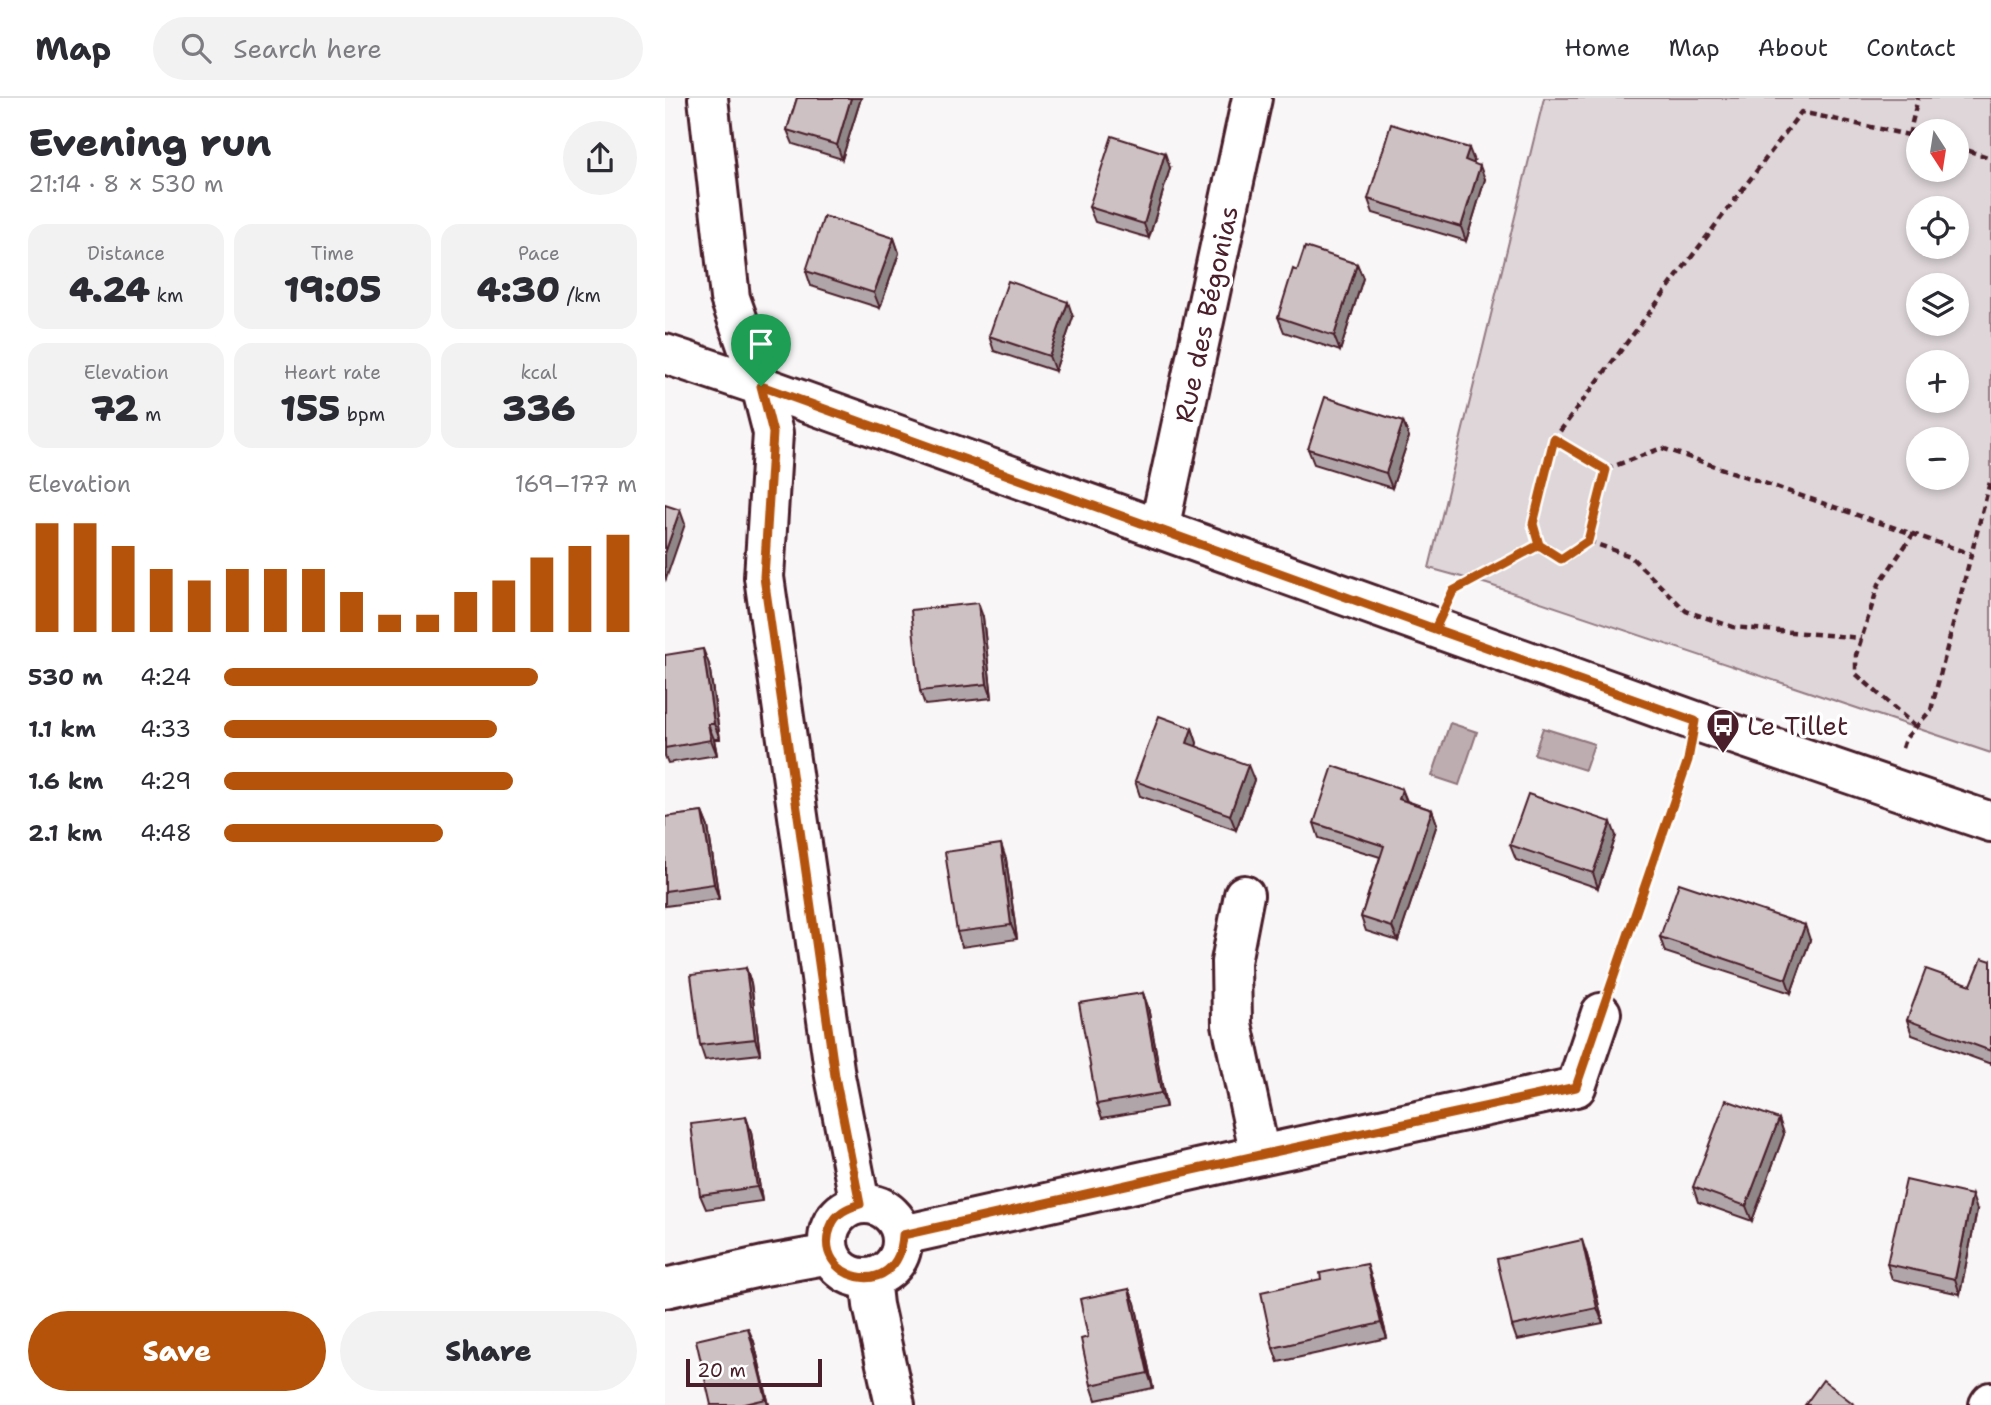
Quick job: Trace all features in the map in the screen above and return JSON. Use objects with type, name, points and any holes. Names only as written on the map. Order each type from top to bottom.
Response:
[{"type":"street","points":[[708,98],[730,298],[761,386],[773,433],[764,577],[835,1076],[860,1204]]},
{"type":"street","name":"Rue des Bégonias","points":[[1159,530],[1252,98]]},
{"type":"street","points":[[665,354],[1695,721],[1991,822]]},
{"type":"street","points":[[773,433],[792,418],[825,409]]},
{"type":"street","points":[[1244,895],[1231,962],[1232,1024],[1260,1155]]},
{"type":"street","points":[[903,1235],[1576,1087],[1601,1013]]},
{"type":"street","points":[[860,1204],[875,1205],[888,1210],[898,1222],[903,1235],[902,1250],[895,1263],[884,1273],[870,1278],[858,1278],[846,1273],[836,1265],[830,1254],[829,1232],[833,1221],[840,1213],[860,1204]]},
{"type":"street","points":[[665,1288],[830,1254]]},
{"type":"street","points":[[870,1278],[873,1305],[895,1405]]},
{"type":"path","points":[[1912,119],[1917,98]]},
{"type":"path","points":[[1606,470],[1588,541],[1561,559],[1539,545],[1533,524],[1554,439],[1801,112],[1906,134]]},
{"type":"path","points":[[1969,151],[1991,158]]},
{"type":"path","points":[[1554,439],[1606,470]]},
{"type":"path","points":[[1606,470],[1661,447],[1971,554]]},
{"type":"path","points":[[1888,785],[1905,739],[1931,710],[1991,478]]},
{"type":"path","points":[[1914,533],[1879,584],[1856,655],[1856,674],[1916,727]]},
{"type":"path","points":[[1588,541],[1630,556],[1686,611],[1733,627],[1862,638]]},
{"type":"path","points":[[1435,629],[1453,591],[1539,545]]},
{"type":"path","points":[[1601,1013],[1688,760],[1695,721]]},
{"type":"shaded area","points":[[1544,98],[1991,98],[1991,753],[1487,584],[1429,568]]},
{"type":"shaded area","points":[[1450,723],[1477,732],[1459,785],[1432,776]]},
{"type":"shaded area","points":[[1543,728],[1594,744],[1585,770],[1534,754]]},
{"type":"building","points":[[797,98],[851,98],[837,145],[787,130]]},
{"type":"building","points":[[1391,124],[1469,148],[1465,160],[1480,166],[1461,227],[1368,199]]},
{"type":"building","points":[[1112,136],[1165,153],[1144,224],[1089,207]]},
{"type":"building","points":[[824,216],[894,238],[874,293],[806,271]]},
{"type":"building","points":[[1305,247],[1357,264],[1334,336],[1278,317],[1293,269],[1297,271]]},
{"type":"building","points":[[1008,281],[1068,302],[1049,356],[989,336]]},
{"type":"building","points":[[1325,397],[1403,422],[1386,473],[1308,449]]},
{"type":"building","points":[[665,505],[680,510],[665,553]]},
{"type":"building","points":[[978,603],[987,684],[920,691],[911,610]]},
{"type":"building","points":[[703,649],[714,724],[708,724],[711,740],[665,748],[665,655]]},
{"type":"building","points":[[1159,716],[1192,728],[1187,743],[1248,765],[1230,815],[1135,781]]},
{"type":"building","points":[[1333,766],[1402,789],[1399,799],[1432,810],[1392,927],[1361,917],[1384,846],[1314,823]]},
{"type":"building","points":[[1528,794],[1611,822],[1593,873],[1510,845]]},
{"type":"building","points":[[702,812],[714,884],[665,891],[665,817]]},
{"type":"building","points":[[1001,844],[1011,925],[957,932],[945,852]]},
{"type":"building","points":[[1679,883],[1805,925],[1786,979],[1660,937]]},
{"type":"building","points":[[1982,958],[1991,961],[1991,1051],[1907,1020],[1926,969],[1971,985]]},
{"type":"building","points":[[746,968],[755,1039],[700,1045],[691,975]]},
{"type":"building","points":[[1143,993],[1161,1093],[1097,1104],[1079,1003]]},
{"type":"building","points":[[1726,1100],[1779,1119],[1746,1206],[1693,1187]]},
{"type":"building","points":[[746,1117],[757,1187],[700,1195],[691,1124]]},
{"type":"building","points":[[1906,1180],[1972,1195],[1955,1279],[1887,1264]]},
{"type":"building","points":[[1582,1240],[1597,1308],[1512,1326],[1497,1259]]},
{"type":"building","points":[[1367,1264],[1381,1323],[1273,1348],[1261,1292],[1321,1279],[1320,1273]]},
{"type":"building","points":[[1129,1289],[1148,1373],[1091,1385],[1081,1339],[1088,1337],[1080,1299]]},
{"type":"building","points":[[748,1328],[766,1399],[741,1405],[711,1405],[696,1340]]},
{"type":"building","points":[[1823,1380],[1855,1405],[1805,1405]]},
{"type":"place","name":"Le Tillet","points":[[1723,755]]},
{"type":"route","points":[[761,386],[773,433],[764,577],[835,1076],[860,1204],[840,1213],[833,1221],[828,1243],[836,1265],[858,1278],[870,1278],[884,1273],[895,1263],[902,1250],[903,1235],[1576,1087],[1688,760],[1695,721],[1435,629],[1453,591],[1539,545],[1561,559],[1588,541],[1606,470],[1554,439],[1533,524],[1539,545],[1453,591],[1435,629],[761,386]]}]
